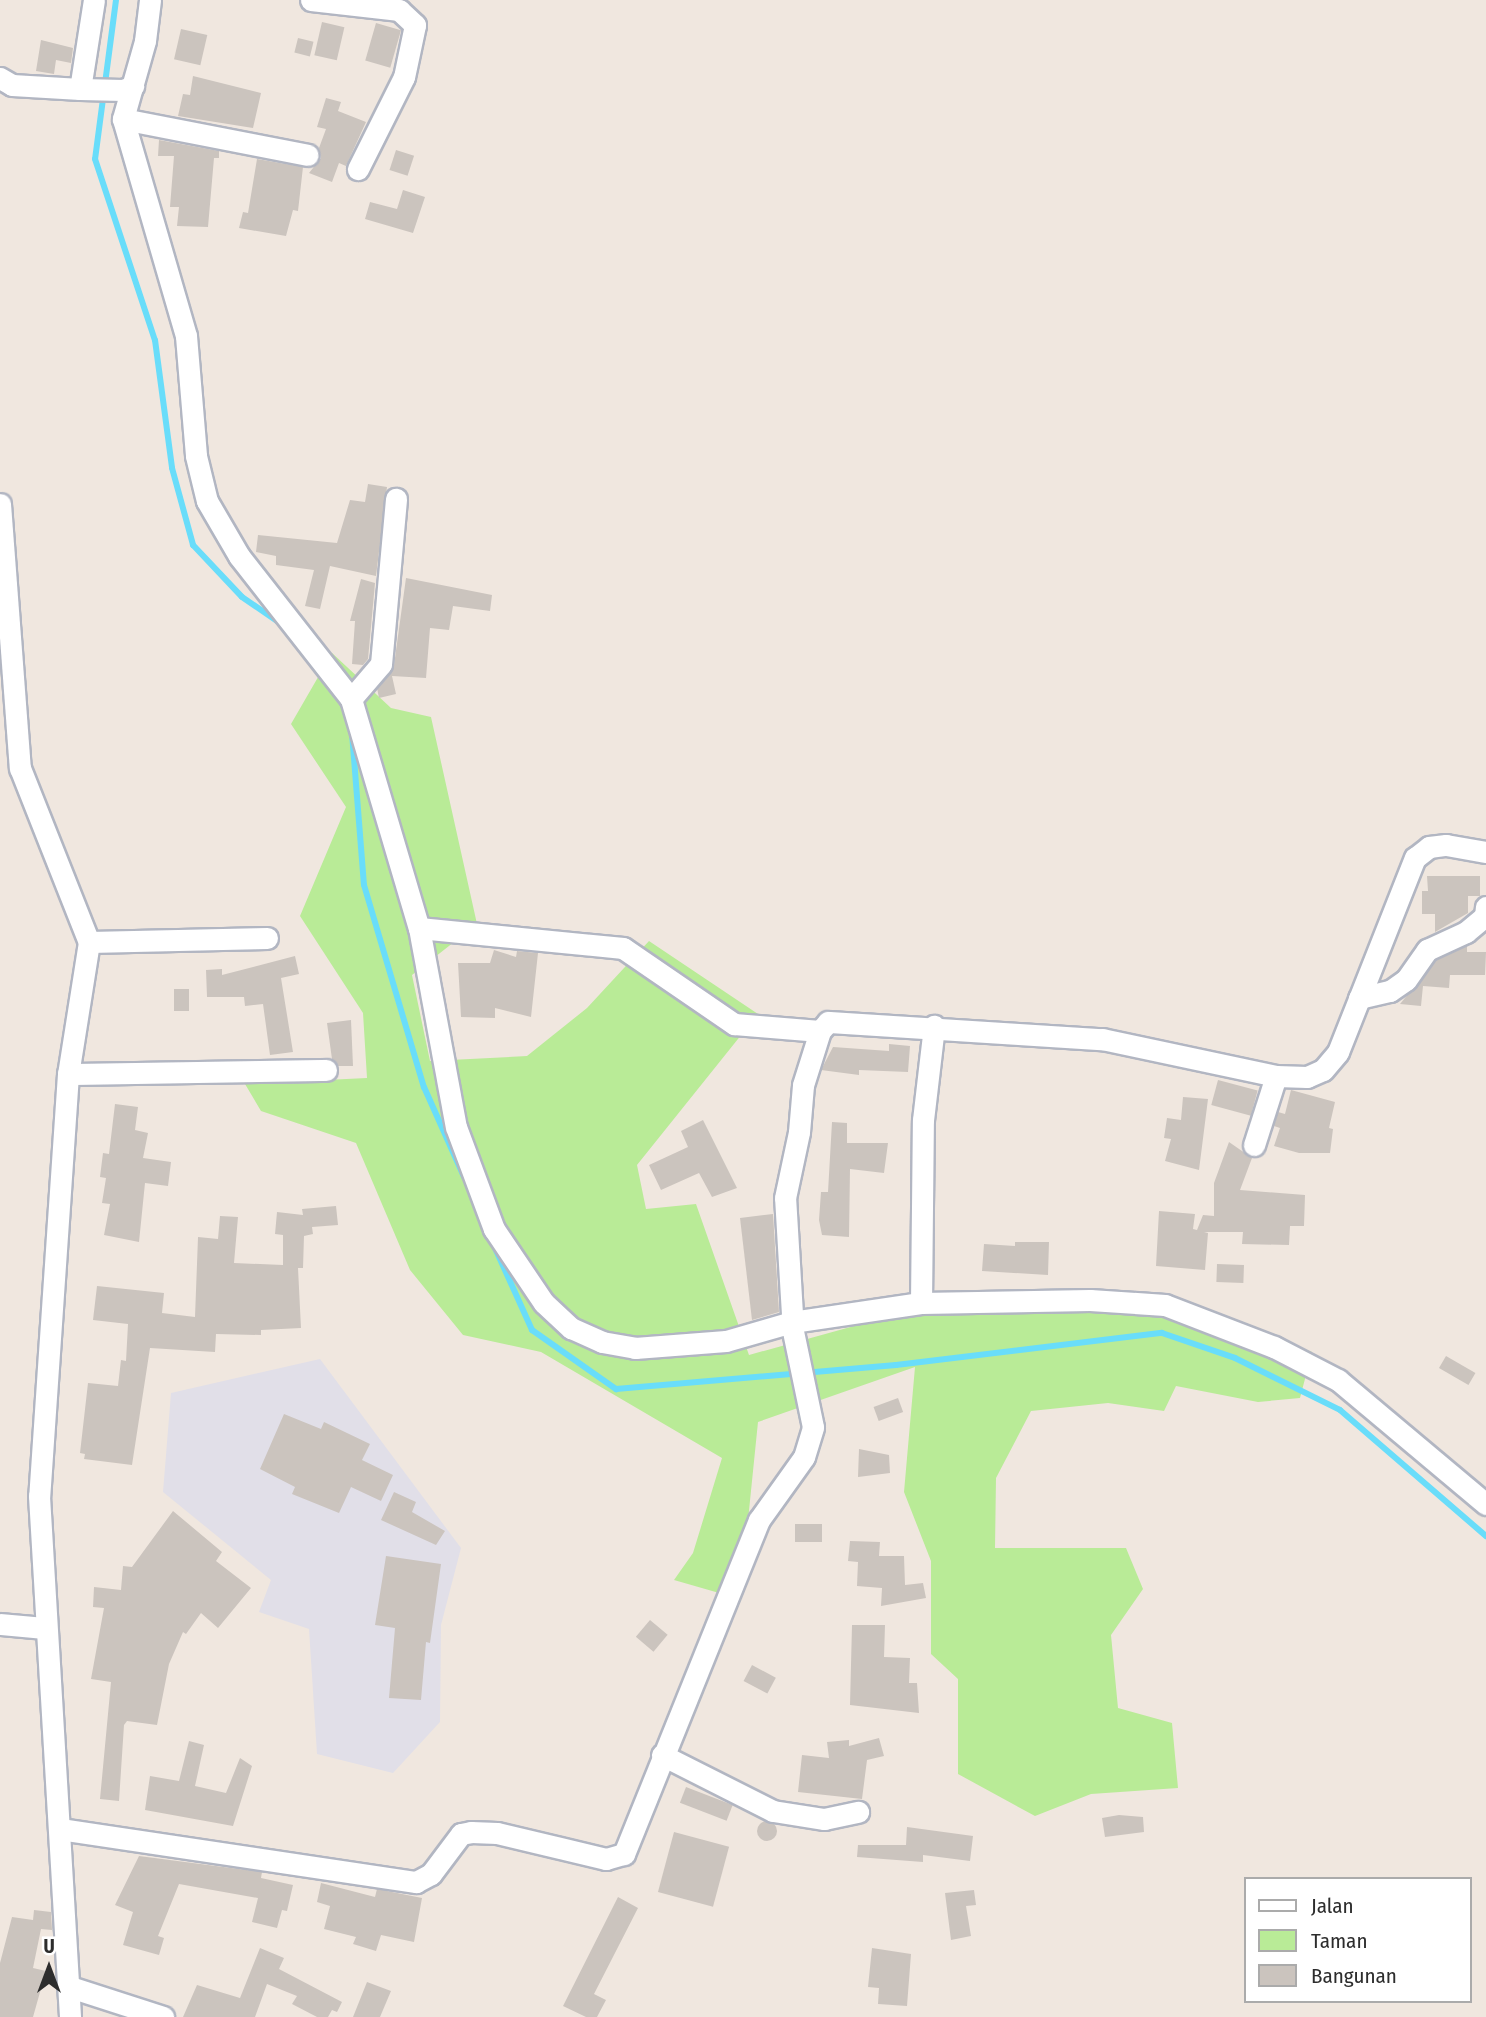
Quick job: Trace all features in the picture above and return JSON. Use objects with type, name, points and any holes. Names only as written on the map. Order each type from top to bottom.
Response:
[{"type":"street","points":[[83,89],[94,0]]},
{"type":"street","points":[[150,0],[145,41],[128,88],[123,119],[186,336],[196,456],[207,501],[239,556],[351,699],[419,928],[456,1127],[494,1229],[544,1304],[571,1328],[602,1342],[635,1348],[726,1341],[793,1326],[920,1304],[1090,1300],[1181,1310],[1274,1347],[1338,1380],[1486,1504]]},
{"type":"street","points":[[311,0],[399,10],[415,25],[404,77],[358,169]]},
{"type":"street","points":[[0,78],[12,85],[83,89],[128,88]]},
{"type":"street","points":[[123,119],[308,155]]},
{"type":"street","points":[[351,699],[381,664],[396,499]]},
{"type":"street","points":[[0,504],[20,768],[89,942],[68,1074],[40,1464],[45,1628],[70,2017]]},
{"type":"street","points":[[60,1829],[402,1881],[424,1879],[461,1834],[482,1830],[616,1859],[624,1854],[759,1520],[804,1457],[813,1427],[793,1326],[785,1198],[799,1132],[803,1085],[820,1031],[828,1022],[839,1019],[1102,1039],[1276,1076],[1307,1077],[1324,1070],[1338,1052],[1415,858],[1429,847],[1446,845],[1486,852]]},
{"type":"street","points":[[1359,998],[1390,992],[1406,980],[1427,950],[1466,932],[1485,916],[1486,907]]},
{"type":"street","points":[[419,928],[623,947],[734,1024],[820,1031]]},
{"type":"street","points":[[89,942],[267,938]]},
{"type":"street","points":[[920,1304],[923,1120],[934,1026]]},
{"type":"street","points":[[68,1074],[326,1070]]},
{"type":"street","points":[[1254,1144],[1276,1076]]},
{"type":"street","points":[[0,1624],[45,1628]]},
{"type":"street","points":[[662,1755],[773,1811],[824,1819],[858,1812]]},
{"type":"street","points":[[70,1987],[163,2017]]},
{"type":"shaded area","points":[[320,1359],[461,1548],[441,1625],[440,1722],[393,1773],[317,1754],[309,1629],[259,1612],[271,1580],[163,1492],[171,1393]]},
{"type":"green space","points":[[332,653],[391,708],[431,717],[477,924],[412,975],[430,1061],[527,1056],[587,1008],[649,941],[758,1014],[637,1165],[646,1209],[696,1204],[749,1355],[977,1292],[1217,1315],[1312,1352],[1300,1398],[1258,1402],[1176,1386],[1164,1411],[1108,1403],[1031,1411],[996,1478],[995,1548],[1126,1548],[1143,1589],[1111,1635],[1118,1708],[1172,1723],[1178,1788],[1091,1794],[1035,1816],[958,1774],[958,1679],[931,1654],[931,1561],[904,1492],[915,1367],[758,1422],[740,1599],[674,1580],[693,1553],[722,1458],[541,1352],[463,1335],[410,1270],[356,1143],[261,1111],[245,1084],[367,1078],[363,1013],[300,916],[346,807],[291,724]]},
{"type":"building","points":[[322,22],[344,27],[337,60],[314,55]]},
{"type":"building","points":[[376,23],[401,30],[390,68],[365,60]]},
{"type":"building","points":[[181,29],[207,35],[200,65],[174,59]]},
{"type":"building","points":[[298,38],[314,42],[310,56],[294,53]]},
{"type":"building","points":[[41,40],[73,48],[71,63],[56,60],[54,74],[36,71]]},
{"type":"building","points":[[193,76],[261,93],[253,128],[178,116],[183,94],[190,95]]},
{"type":"building","points":[[326,98],[341,102],[338,111],[366,122],[346,166],[339,163],[332,182],[309,173],[321,158],[319,148],[326,129],[317,127]]},
{"type":"building","points":[[159,140],[219,151],[219,158],[214,158],[208,227],[177,226],[179,207],[170,207],[174,156],[158,156]]},
{"type":"building","points":[[396,150],[414,156],[408,176],[390,170]]},
{"type":"building","points":[[257,159],[303,167],[298,211],[293,210],[286,236],[239,228],[243,212],[248,213]]},
{"type":"building","points":[[403,190],[425,197],[413,233],[365,219],[370,202],[397,209]]},
{"type":"building","points":[[368,484],[387,487],[376,576],[330,566],[320,609],[305,606],[314,570],[276,565],[276,556],[256,552],[258,535],[337,543],[350,500],[365,502]]},
{"type":"building","points":[[406,578],[492,595],[490,611],[453,606],[449,630],[430,628],[426,678],[392,676],[396,694],[379,698],[377,688],[394,665]]},
{"type":"building","points":[[361,579],[375,583],[368,659],[363,665],[352,664],[355,621],[350,621]]},
{"type":"building","points":[[1427,876],[1480,876],[1480,896],[1468,896],[1468,913],[1435,932],[1435,914],[1422,914],[1422,891],[1428,891]]},
{"type":"building","points":[[1467,946],[1467,952],[1486,952],[1485,975],[1450,975],[1449,988],[1423,986],[1421,1006],[1400,1004],[1436,960]]},
{"type":"building","points":[[494,950],[516,957],[517,951],[538,953],[531,1017],[495,1008],[495,1018],[461,1017],[458,963],[490,963]]},
{"type":"building","points":[[295,956],[299,974],[281,978],[293,1052],[270,1055],[263,1004],[245,1006],[244,997],[207,997],[206,970],[222,969],[222,975]]},
{"type":"building","points":[[174,989],[189,989],[189,1011],[174,1011]]},
{"type":"building","points":[[351,1020],[353,1066],[338,1066],[332,1059],[327,1023]]},
{"type":"building","points":[[889,1044],[910,1046],[908,1072],[859,1070],[859,1075],[821,1070],[833,1047],[889,1051]]},
{"type":"building","points":[[1218,1080],[1258,1091],[1251,1116],[1211,1105]]},
{"type":"building","points":[[1291,1090],[1335,1102],[1329,1128],[1333,1129],[1330,1153],[1299,1153],[1274,1146],[1280,1128],[1274,1126],[1278,1112],[1285,1114]]},
{"type":"building","points":[[1183,1097],[1208,1099],[1199,1170],[1165,1161],[1171,1139],[1164,1138],[1167,1118],[1181,1120]]},
{"type":"building","points":[[115,1104],[138,1107],[135,1130],[148,1133],[143,1158],[171,1162],[168,1186],[145,1183],[139,1242],[104,1235],[110,1204],[102,1203],[106,1178],[100,1177],[103,1153],[109,1154]]},
{"type":"building","points":[[703,1120],[737,1188],[712,1197],[699,1173],[661,1190],[649,1165],[688,1147],[681,1131]]},
{"type":"building","points":[[832,1122],[847,1123],[847,1143],[888,1143],[884,1173],[850,1169],[849,1237],[822,1235],[819,1220],[821,1192],[828,1192]]},
{"type":"building","points":[[1229,1142],[1252,1158],[1240,1190],[1305,1195],[1304,1226],[1290,1226],[1289,1245],[1242,1244],[1243,1232],[1204,1232],[1208,1233],[1205,1270],[1156,1266],[1159,1211],[1195,1214],[1193,1229],[1197,1230],[1203,1215],[1214,1216],[1214,1183]]},
{"type":"building","points":[[336,1206],[338,1225],[312,1227],[313,1234],[304,1236],[303,1268],[298,1268],[301,1328],[261,1330],[261,1335],[216,1334],[215,1352],[150,1348],[132,1465],[84,1459],[85,1454],[80,1453],[88,1383],[118,1386],[121,1360],[126,1361],[128,1324],[93,1320],[97,1286],[164,1293],[162,1313],[195,1317],[198,1237],[218,1239],[220,1216],[238,1217],[234,1263],[283,1265],[283,1235],[275,1234],[277,1212],[303,1215],[302,1209]]},
{"type":"building","points":[[773,1214],[779,1312],[752,1320],[740,1218]]},
{"type":"building","points":[[1015,1242],[1049,1242],[1048,1275],[982,1271],[984,1244],[1015,1246]]},
{"type":"building","points":[[1217,1264],[1244,1265],[1243,1283],[1216,1282]]},
{"type":"building","points":[[1446,1356],[1475,1373],[1468,1385],[1439,1368]]},
{"type":"building","points":[[898,1398],[903,1412],[879,1421],[874,1407]]},
{"type":"building","points":[[284,1414],[321,1429],[324,1422],[370,1444],[362,1460],[393,1475],[381,1501],[351,1487],[339,1513],[292,1494],[295,1487],[260,1469]]},
{"type":"building","points":[[859,1449],[889,1455],[890,1473],[858,1477]]},
{"type":"building","points":[[394,1492],[416,1502],[412,1512],[445,1531],[436,1545],[381,1520]]},
{"type":"building","points":[[173,1511],[222,1552],[216,1561],[251,1588],[218,1628],[201,1613],[186,1634],[183,1632],[169,1664],[157,1725],[127,1721],[124,1725],[119,1801],[100,1799],[111,1682],[91,1679],[104,1608],[93,1607],[94,1587],[121,1590],[123,1566],[132,1567]]},
{"type":"building","points":[[795,1524],[822,1524],[822,1542],[795,1542]]},
{"type":"building","points":[[850,1541],[880,1542],[879,1556],[904,1556],[905,1585],[923,1583],[926,1598],[881,1606],[882,1588],[857,1586],[858,1562],[848,1561]]},
{"type":"building","points":[[386,1556],[441,1564],[430,1643],[426,1642],[421,1700],[389,1698],[395,1628],[375,1625]]},
{"type":"building","points":[[650,1620],[668,1635],[653,1652],[636,1637]]},
{"type":"building","points":[[852,1625],[885,1625],[884,1657],[910,1658],[909,1683],[917,1683],[919,1713],[850,1705]]},
{"type":"building","points":[[752,1665],[776,1678],[767,1694],[744,1681]]},
{"type":"building","points":[[879,1738],[884,1756],[867,1760],[862,1799],[798,1792],[802,1755],[829,1758],[827,1742],[849,1740],[849,1746]]},
{"type":"building","points":[[189,1741],[204,1745],[195,1786],[226,1793],[240,1758],[252,1766],[233,1826],[145,1810],[150,1776],[179,1781]]},
{"type":"building","points":[[686,1787],[733,1805],[727,1821],[680,1803]]},
{"type":"building","points":[[1119,1815],[1143,1817],[1144,1832],[1105,1837],[1102,1818]]},
{"type":"building","points":[[767,1821],[774,1824],[777,1831],[774,1838],[767,1841],[760,1838],[757,1831],[760,1824]]},
{"type":"building","points":[[907,1827],[973,1836],[970,1861],[923,1855],[923,1862],[857,1857],[858,1845],[906,1845]]},
{"type":"building","points":[[674,1832],[729,1847],[713,1907],[658,1892]]},
{"type":"building","points":[[139,1856],[262,1872],[261,1878],[293,1885],[287,1911],[282,1910],[277,1928],[252,1922],[258,1898],[179,1884],[158,1936],[164,1938],[159,1955],[123,1945],[133,1912],[115,1905]]},
{"type":"building","points":[[321,1883],[375,1897],[377,1889],[422,1898],[414,1942],[381,1935],[376,1951],[353,1944],[356,1937],[324,1929],[330,1906],[317,1902]]},
{"type":"building","points":[[974,1890],[976,1905],[966,1906],[971,1936],[951,1940],[945,1893]]},
{"type":"building","points":[[618,1897],[638,1908],[594,1994],[606,2000],[597,2017],[586,2017],[563,2006]]},
{"type":"building","points":[[34,1910],[51,1912],[52,1930],[41,1929],[33,1968],[46,1971],[33,2017],[0,2017],[0,1963],[12,1917],[33,1920]]},
{"type":"building","points":[[260,1948],[284,1958],[279,1969],[342,2002],[337,2012],[332,2010],[328,2017],[317,2017],[292,2004],[297,1996],[267,1984],[255,2017],[183,2017],[197,1985],[240,1998]]},
{"type":"building","points":[[872,1948],[911,1954],[907,2006],[878,2004],[879,1988],[868,1987]]},
{"type":"building","points":[[367,1982],[391,1991],[380,2017],[353,2017]]},
{"type":"waterway","points":[[116,0],[95,159],[155,340],[172,468],[193,545],[242,597],[280,623]]},
{"type":"waterway","points":[[352,733],[364,885],[424,1087],[464,1177]]},
{"type":"waterway","points":[[495,1248],[532,1330],[616,1389],[896,1365],[1162,1333],[1235,1358],[1340,1410],[1486,1536]]}]
